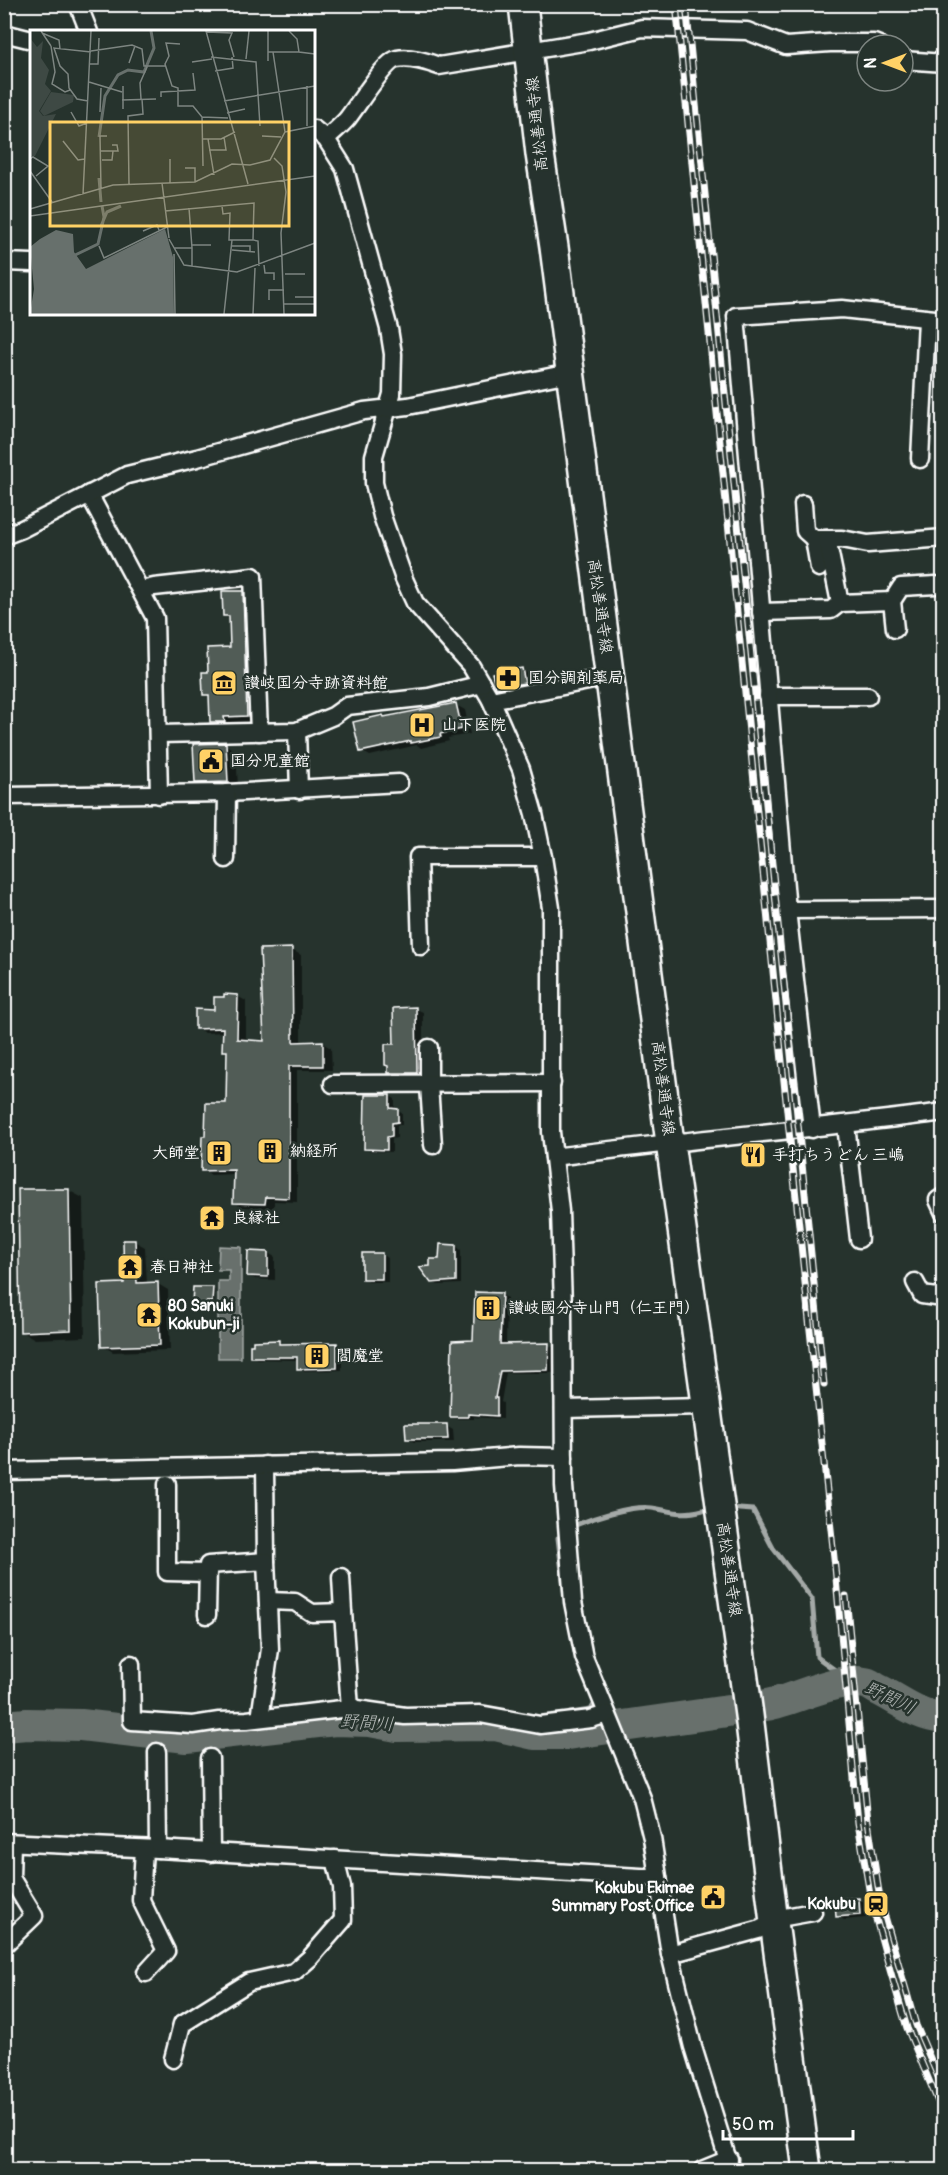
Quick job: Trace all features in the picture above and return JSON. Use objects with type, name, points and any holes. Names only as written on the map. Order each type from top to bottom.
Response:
[{"type":"main road","name":"高松善通寺線","points":[[523,4],[540,154],[670,1143],[749,1715],[807,2170]]},
{"type":"street","points":[[78,4],[88,30]]},
{"type":"street","points":[[702,2170],[730,2165],[693,2047],[670,1954],[652,1838],[642,1798],[584,1657],[573,1602],[565,1497],[560,1212],[551,1132],[550,908],[543,857],[521,769],[491,700],[459,651],[415,603],[381,516],[374,483],[374,456],[392,394],[393,354],[389,329],[345,169],[320,134],[347,119],[386,65],[397,59],[422,61],[439,66],[590,41],[642,28],[747,31],[786,46],[855,43]]},
{"type":"street","points":[[4,33],[30,40]]},
{"type":"street","points":[[915,61],[944,63]]},
{"type":"street","points":[[4,262],[30,263]]},
{"type":"street","points":[[812,1129],[787,910],[736,316],[842,309],[935,320],[920,459]]},
{"type":"street","points":[[4,536],[126,475],[197,458],[364,411],[408,406],[569,373]]},
{"type":"street","points":[[89,494],[155,618],[159,795]]},
{"type":"street","points":[[803,504],[805,531],[821,539],[842,539],[868,544],[944,538]]},
{"type":"street","points":[[821,539],[840,603]]},
{"type":"street","points":[[819,568],[821,539]]},
{"type":"street","points":[[141,590],[253,576],[259,732]]},
{"type":"street","points":[[895,629],[892,601],[901,587],[936,585]]},
{"type":"street","points":[[761,612],[831,610],[840,603],[892,601]]},
{"type":"street","points":[[491,700],[609,677]]},
{"type":"street","points":[[159,734],[297,731],[333,716],[347,706],[429,697],[482,684]]},
{"type":"street","points":[[768,696],[868,696]]},
{"type":"street","points":[[297,731],[299,790]]},
{"type":"street","points":[[4,796],[227,793],[399,783]]},
{"type":"street","points":[[226,859],[227,793]]},
{"type":"street","points":[[421,946],[418,857],[543,857]]},
{"type":"street","points":[[787,910],[944,909]]},
{"type":"street","points":[[429,1048],[433,1145]]},
{"type":"street","points":[[333,1084],[552,1083]]},
{"type":"street","points":[[554,1157],[944,1112]]},
{"type":"street","points":[[846,1125],[859,1239]]},
{"type":"street","points":[[944,1196],[938,1200],[944,1213]]},
{"type":"street","points":[[915,1282],[922,1295],[936,1297],[944,1293]]},
{"type":"street","points":[[564,1409],[706,1406]]},
{"type":"street","points":[[4,1471],[452,1462],[519,1456],[564,1457]]},
{"type":"street","points":[[260,1718],[270,1649],[265,1465]]},
{"type":"street","points":[[167,1484],[167,1572],[208,1574]]},
{"type":"street","points":[[207,1615],[208,1565],[266,1561]]},
{"type":"street","points":[[340,1577],[350,1708]]},
{"type":"street","points":[[268,1601],[295,1602],[312,1613],[343,1611]]},
{"type":"street","points":[[131,1664],[132,1721],[194,1725],[350,1708],[405,1716],[480,1714],[540,1725],[591,1719],[611,1723]]},
{"type":"street","points":[[146,1973],[166,1951],[141,1900],[151,1849],[157,1752]]},
{"type":"street","points":[[210,1758],[211,1853]]},
{"type":"street","points":[[4,1945],[34,1917],[11,1878],[8,1843],[335,1858],[590,1876],[658,1878]]},
{"type":"street","points":[[173,2059],[182,2024],[249,1982],[294,1972],[343,1920],[342,1887],[335,1858]]},
{"type":"street","points":[[670,1954],[758,1930],[785,1917],[813,1912]]},
{"type":"shaded area","points":[[219,1246],[241,1247],[241,1358],[218,1358],[218,1281],[229,1281],[229,1270],[218,1270]]},
{"type":"building","name":"讃岐国分寺跡資料館","points":[[222,591],[243,591],[247,716],[224,717],[225,722],[210,722],[209,695],[203,695],[202,672],[208,672],[207,648],[230,647],[229,616],[223,616]]},
{"type":"building","name":"国分調剤薬局","points":[[522,668],[525,683],[496,688],[492,673]]},
{"type":"building","points":[[456,703],[462,729],[440,734],[441,737],[360,752],[353,722]]},
{"type":"building","name":"国分児童館","points":[[226,743],[228,782],[195,783],[193,744]]},
{"type":"building","points":[[292,948],[293,1042],[323,1041],[323,1066],[289,1066],[289,1198],[266,1197],[265,1204],[233,1203],[234,1170],[201,1171],[206,1103],[226,1103],[227,1051],[222,1051],[223,1028],[195,1029],[195,1009],[214,1010],[214,997],[224,997],[224,994],[238,995],[237,1039],[264,1041],[260,949]]},
{"type":"building","points":[[416,1007],[417,1073],[388,1073],[388,1066],[385,1065],[385,1044],[394,1044],[393,1008]]},
{"type":"building","points":[[365,1095],[390,1095],[390,1108],[398,1109],[398,1122],[392,1123],[392,1136],[387,1137],[387,1150],[364,1149]]},
{"type":"building","name":"手打ちうどん 三嶋","points":[[746,1145],[761,1145],[760,1167],[745,1166]]},
{"type":"building","points":[[18,1189],[69,1189],[71,1330],[20,1332]]},
{"type":"building","points":[[123,1240],[135,1240],[137,1283],[158,1282],[160,1345],[101,1347],[99,1284],[124,1283]]},
{"type":"building","points":[[440,1244],[456,1245],[456,1281],[431,1283],[419,1267],[430,1266],[430,1259],[439,1259]]},
{"type":"building","points":[[248,1251],[268,1252],[268,1277],[247,1276]]},
{"type":"building","points":[[362,1253],[382,1253],[382,1279],[362,1279]]},
{"type":"building","points":[[193,1287],[213,1287],[212,1302],[192,1303]]},
{"type":"building","points":[[475,1292],[502,1293],[500,1344],[549,1343],[548,1370],[500,1371],[495,1398],[497,1398],[497,1416],[468,1414],[468,1417],[450,1417],[452,1341],[473,1340]]},
{"type":"building","points":[[279,1340],[279,1344],[337,1343],[337,1368],[297,1369],[297,1357],[250,1357],[250,1345],[253,1345],[253,1341]]},
{"type":"building","points":[[405,1424],[447,1424],[448,1439],[406,1439]]},
{"type":"building","points":[[859,1898],[860,1915],[836,1917],[835,1899]]},
{"type":"waterway","points":[[573,1526],[633,1508],[652,1508],[682,1513],[703,1510]]},
{"type":"waterway","points":[[739,1509],[753,1510],[773,1548],[812,1599],[817,1657],[835,1670],[862,1671],[881,1677],[944,1717]]},
{"type":"waterway","points":[[558,1538],[565,1597]]},
{"type":"waterway","name":"野間川","points":[[766,1705],[829,1686],[853,1682],[868,1684],[917,1711],[944,1718]]},
{"type":"waterway","points":[[570,1713],[591,1710],[596,1701]]},
{"type":"waterway","name":"野間川","points":[[4,1726],[81,1725],[187,1737],[335,1720],[370,1721],[397,1726],[495,1725],[534,1734],[567,1734],[728,1711]]},
{"type":"railway","points":[[676,4],[835,1567],[858,1823],[871,1901],[907,2028],[944,2116]]},
{"type":"railway","points":[[686,4],[824,1384]]},
{"type":"railway","points":[[846,1596],[868,1821],[880,1899],[916,2025],[944,2091]]},
{"type":"place","name":"国分調剤薬局","points":[[508,678]]},
{"type":"place","name":"讃岐国分寺跡資料館","points":[[224,683]]},
{"type":"place","name":"山下医院","points":[[422,725]]},
{"type":"place","name":"国分児童館","points":[[211,761]]},
{"type":"place","name":"納経所","points":[[270,1151]]},
{"type":"place","name":"大師堂","points":[[219,1153]]},
{"type":"place","name":"手打ちうどん 三嶋","points":[[753,1155]]},
{"type":"place","name":"良縁社","points":[[212,1218]]},
{"type":"place","name":"春日神社","points":[[130,1267]]},
{"type":"place","name":"讃岐國分寺山門（仁王門）","points":[[488,1308]]},
{"type":"place","name":"80 Sanuki Kokubun-ji","points":[[149,1315]]},
{"type":"place","name":"閻魔堂","points":[[317,1356]]},
{"type":"place","name":"Kokubu Ekimae Summary Post Office","points":[[713,1897]]},
{"type":"place","name":"Kokubu","points":[[876,1904]]}]
